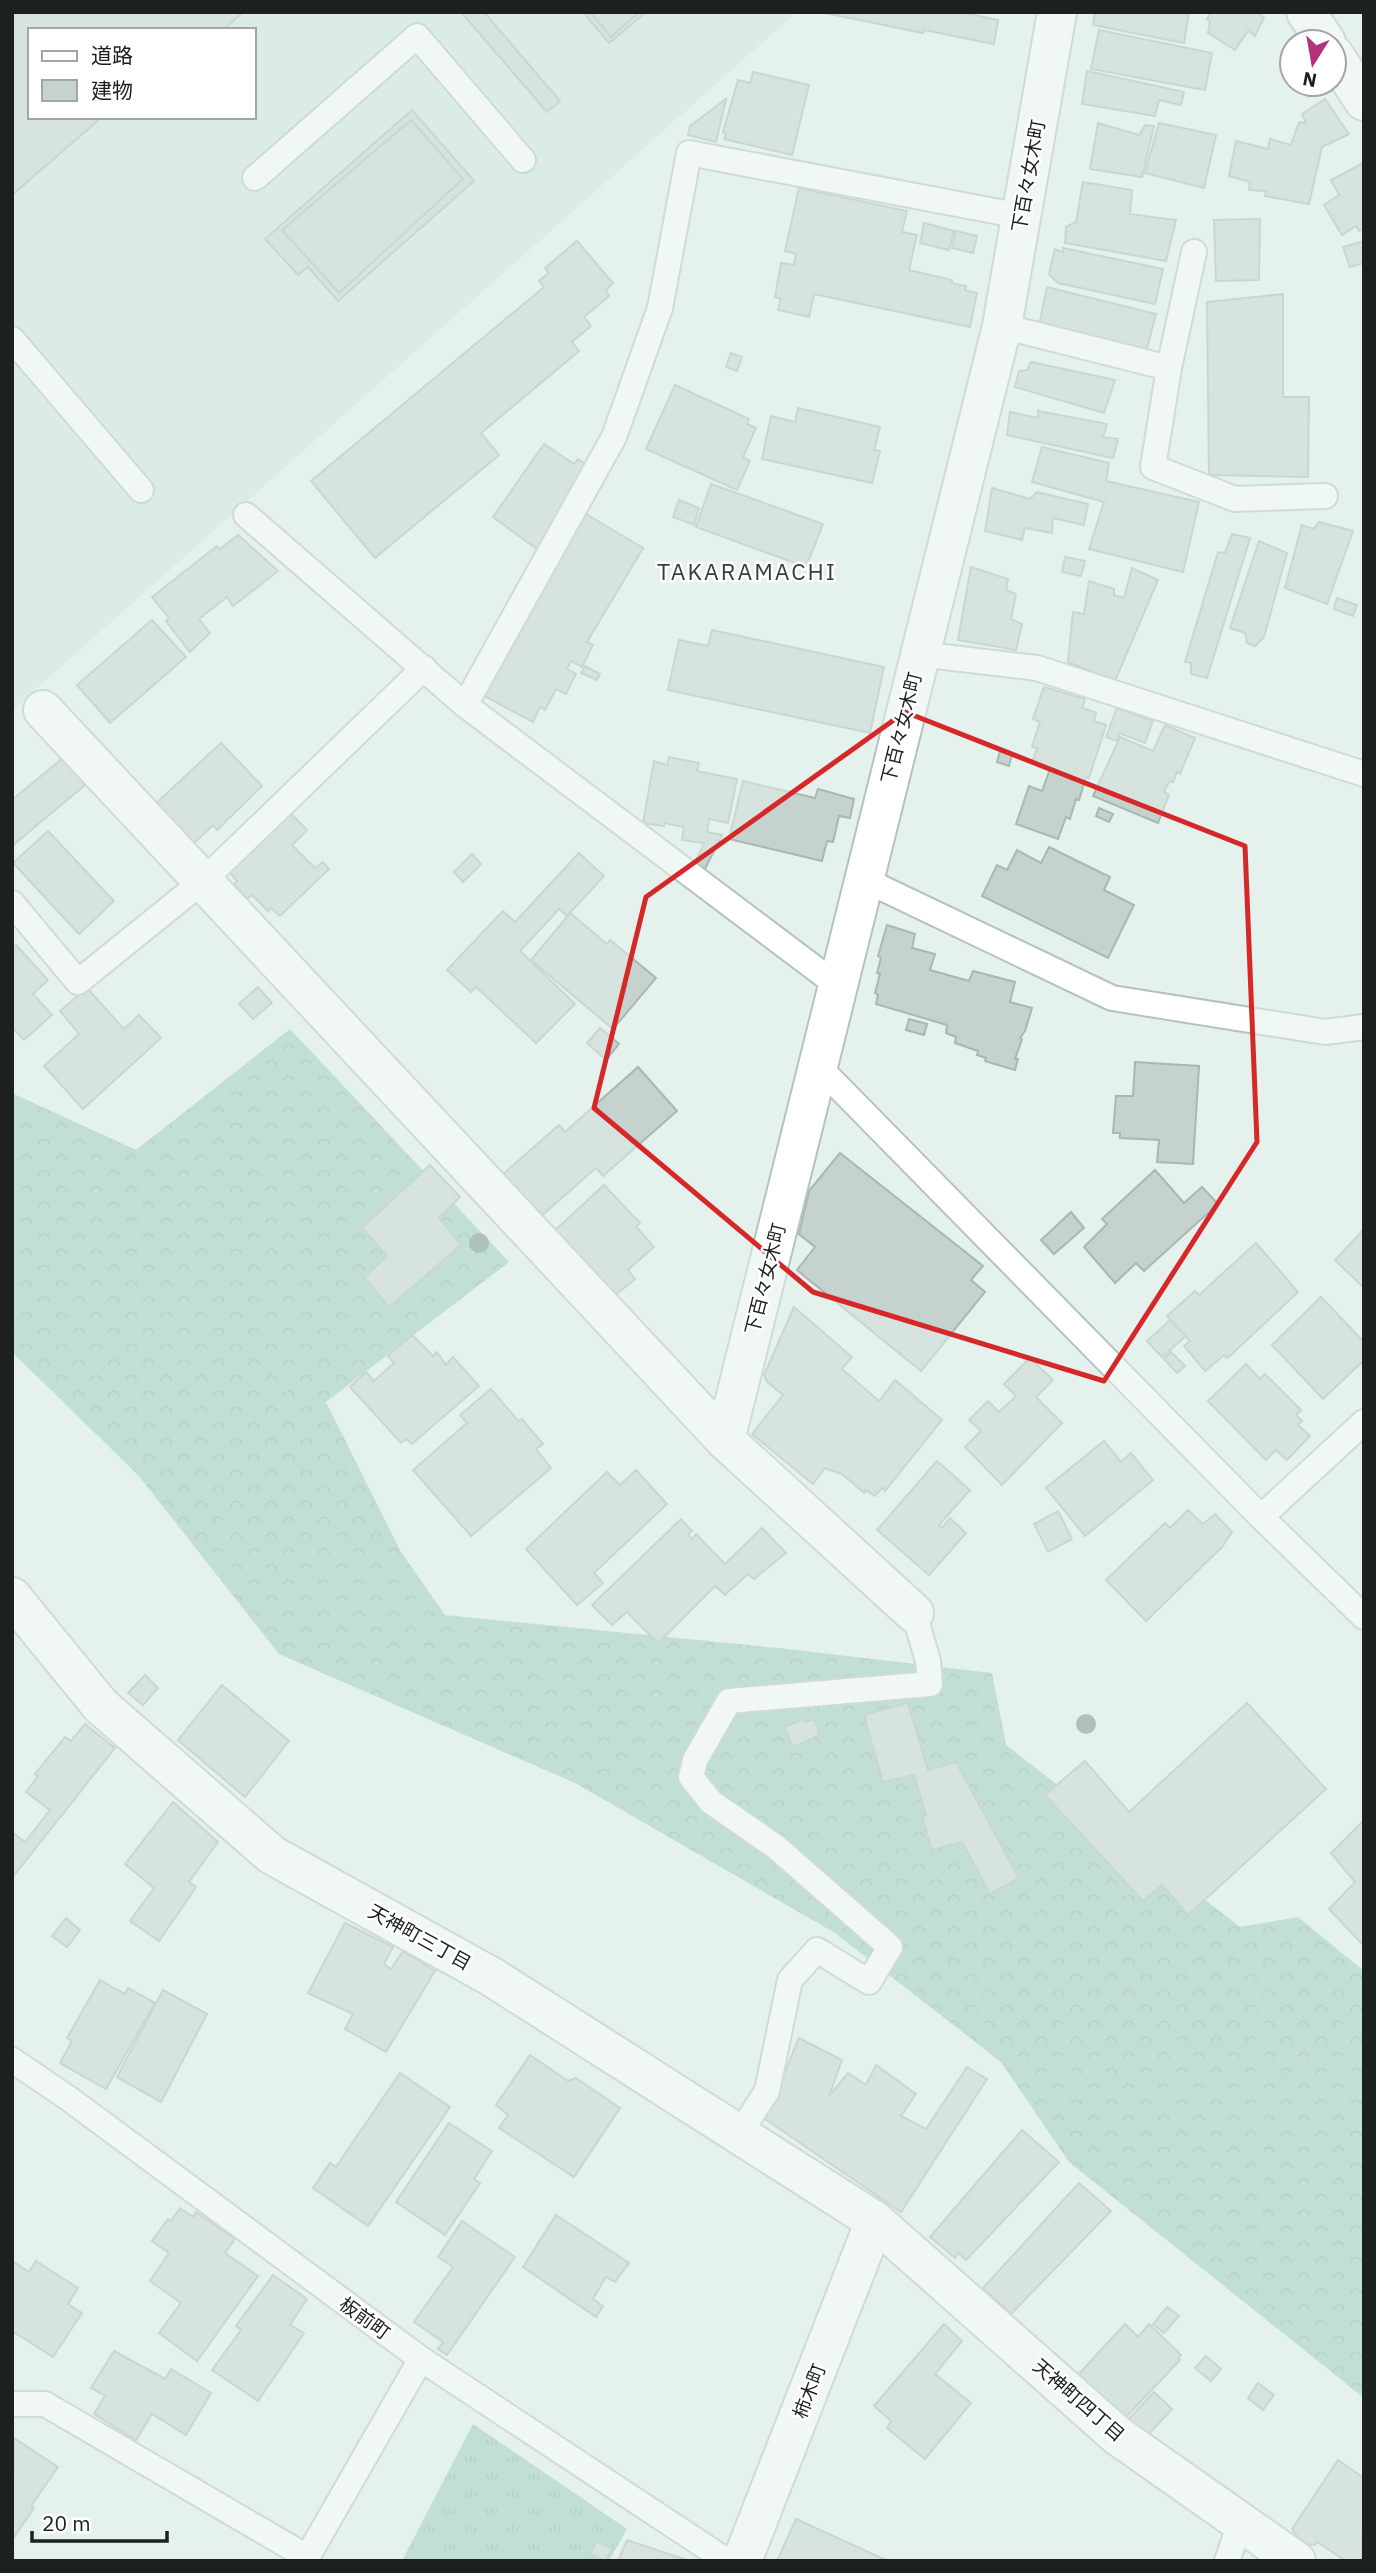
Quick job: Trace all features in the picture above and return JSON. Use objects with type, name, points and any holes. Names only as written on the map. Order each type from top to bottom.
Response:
[{"type":"street","name":"下百々女木町","points":[[725,1440],[1002,326],[1057,12]]},
{"type":"street","points":[[1306,12],[1317,28]]},
{"type":"street","points":[[1348,76],[1364,101]]},
{"type":"street","points":[[43,709],[725,1440],[914,1613]]},
{"type":"street","name":"天神町三丁目","points":[[12,1597],[101,1706],[272,1855],[492,1977],[876,2221]]},
{"type":"street","name":"天神町四丁目","points":[[876,2221],[1118,2436],[1296,2561]]},
{"type":"street","name":"柿木町","points":[[742,2561],[876,2221]]},
{"type":"lane","points":[[255,178],[417,36],[523,160]]},
{"type":"lane","points":[[465,705],[614,437],[660,308],[689,153],[1021,216]]},
{"type":"lane","points":[[1194,252],[1169,368],[1153,467],[1235,499],[1325,496]]},
{"type":"lane","points":[[1002,326],[1169,368]]},
{"type":"lane","points":[[12,339],[141,490]]},
{"type":"lane","points":[[246,516],[465,705],[837,985]]},
{"type":"lane","points":[[919,654],[1037,668],[1364,774]]},
{"type":"lane","points":[[12,903],[78,982],[203,881],[424,668]]},
{"type":"lane","points":[[863,879],[1112,998],[1325,1032],[1364,1027]]},
{"type":"lane","points":[[818,1066],[1261,1517],[1364,1617]]},
{"type":"lane","points":[[1261,1517],[1364,1422]]},
{"type":"lane","points":[[739,2134],[767,2091],[790,1980],[817,1950],[869,1982],[890,1947],[776,1847],[711,1802],[691,1777],[695,1760],[729,1701],[930,1684],[928,1661],[914,1613]]},
{"type":"lane","name":"板前町","points":[[12,2060],[79,2106],[421,2359],[727,2561]]},
{"type":"lane","points":[[12,2404],[45,2404],[306,2559],[421,2359]]},
{"type":"lane","points":[[1227,2561],[1241,2520]]},
{"type":"highlighted area","points":[[905,712],[1245,846],[1257,1142],[1104,1381],[813,1292],[594,1108],[646,897]]},
{"type":"shaded area","points":[[12,12],[797,12],[12,710]]},
{"type":"green space","points":[[290,1029],[509,1262],[326,1402],[401,1552],[445,1615],[788,1649],[992,1673],[1006,1745],[1240,1927],[1298,1917],[1364,1971],[1364,2398],[1069,2162],[1001,2062],[835,1933],[575,1783],[279,1654],[138,1475],[12,1352],[12,1093],[136,1150]]},
{"type":"green space","points":[[473,2424],[627,2529],[609,2561],[402,2561]]},
{"type":"building","points":[[12,12],[223,12],[205,28],[28,28],[28,119],[97,119],[12,191]]},
{"type":"building","points":[[12,12],[243,12],[225,28],[28,28],[28,119],[100,119],[12,195]]},
{"type":"building","points":[[461,12],[484,12],[560,101],[547,112]]},
{"type":"building","points":[[583,12],[646,12],[609,43]]},
{"type":"building","points":[[590,12],[639,12],[611,37]]},
{"type":"building","points":[[820,12],[960,12],[998,20],[994,44]]},
{"type":"building","points":[[1095,12],[1189,12],[1184,43],[1093,25]]},
{"type":"building","points":[[1210,12],[1257,12],[1264,18],[1255,36],[1248,31],[1235,50],[1208,33],[1210,22],[1207,19]]},
{"type":"building","points":[[1099,30],[1212,53],[1205,90],[1091,69]]},
{"type":"building","points":[[1087,71],[1184,92],[1181,105],[1159,100],[1155,116],[1082,104]]},
{"type":"building","points":[[753,72],[809,85],[792,155],[724,139],[726,133],[723,132],[738,80],[750,83]]},
{"type":"building","points":[[726,99],[716,142],[688,135],[690,126]]},
{"type":"building","points":[[1325,99],[1349,134],[1322,147],[1309,204],[1265,196],[1266,191],[1249,190],[1250,182],[1229,176],[1236,141],[1268,149],[1270,139],[1291,145],[1299,122],[1306,123],[1302,114]]},
{"type":"building","points":[[412,110],[474,181],[338,301],[308,267],[298,275],[265,239]]},
{"type":"building","points":[[411,120],[463,179],[339,293],[282,230]]},
{"type":"building","points":[[1098,123],[1139,135],[1145,125],[1154,126],[1142,177],[1090,169]]},
{"type":"building","points":[[1159,123],[1216,135],[1204,188],[1145,173]]},
{"type":"building","points":[[1363,163],[1364,229],[1359,231],[1356,226],[1342,235],[1324,205],[1339,195],[1331,180]]},
{"type":"building","points":[[1083,182],[1132,190],[1130,214],[1176,220],[1166,261],[1065,243],[1066,227],[1076,222]]},
{"type":"building","points":[[799,188],[907,211],[902,232],[917,235],[909,270],[952,280],[952,283],[966,286],[965,290],[977,293],[970,327],[814,294],[809,317],[778,310],[781,299],[775,297],[781,263],[794,265],[796,254],[785,251]]},
{"type":"building","points":[[1260,219],[1259,280],[1216,281],[1214,220]]},
{"type":"building","points":[[924,223],[954,231],[949,250],[920,243]]},
{"type":"building","points":[[956,231],[977,236],[973,253],[952,248]]},
{"type":"building","points":[[577,241],[613,283],[606,290],[609,296],[584,317],[591,326],[572,342],[579,351],[481,433],[499,455],[375,558],[311,481],[544,287],[539,281],[549,273],[545,268]]},
{"type":"building","points":[[1364,241],[1364,267],[1363,263],[1350,267],[1343,247]]},
{"type":"building","points":[[1063,248],[1163,269],[1155,304],[1058,283],[1049,274],[1055,249],[1063,252]]},
{"type":"building","points":[[1047,287],[1156,314],[1146,352],[1039,325]]},
{"type":"building","points":[[1283,294],[1283,397],[1309,397],[1308,477],[1209,475],[1207,302]]},
{"type":"building","points":[[731,353],[742,357],[737,371],[726,367]]},
{"type":"building","points":[[1031,362],[1115,380],[1104,413],[1015,387],[1019,371],[1027,370]]},
{"type":"building","points":[[675,385],[749,419],[747,424],[756,428],[743,457],[750,461],[737,490],[646,449]]},
{"type":"building","points":[[798,408],[880,427],[874,450],[880,451],[872,483],[762,459],[771,416],[795,422]]},
{"type":"building","points":[[1038,411],[1107,424],[1103,437],[1118,439],[1113,458],[1007,435],[1010,412],[1038,418]]},
{"type":"building","points":[[544,444],[574,464],[578,459],[592,469],[538,550],[493,517]]},
{"type":"building","points":[[1042,447],[1109,463],[1106,481],[1199,502],[1183,572],[1089,549],[1104,502],[1032,482]]},
{"type":"building","points":[[711,484],[823,524],[806,567],[696,527]]},
{"type":"building","points":[[992,488],[1030,499],[1037,492],[1088,504],[1084,525],[1053,518],[1052,533],[1025,528],[1022,540],[985,531]]},
{"type":"building","points":[[679,500],[699,508],[694,525],[673,517]]},
{"type":"building","points":[[586,514],[643,548],[587,642],[593,645],[582,667],[571,661],[567,669],[576,674],[566,694],[556,689],[545,710],[540,707],[533,722],[479,693]]},
{"type":"building","points":[[1319,522],[1353,531],[1327,604],[1285,588],[1302,525],[1314,529]]},
{"type":"building","points":[[1232,534],[1250,538],[1207,678],[1191,674],[1191,663],[1185,662],[1218,552],[1225,553]]},
{"type":"building","points":[[238,535],[278,571],[233,606],[227,597],[199,619],[210,633],[190,652],[166,621],[169,618],[152,597],[217,546],[220,549]]},
{"type":"building","points":[[1259,541],[1287,553],[1264,637],[1255,646],[1247,643],[1245,633],[1230,628]]},
{"type":"building","points":[[1065,557],[1085,561],[1081,576],[1062,572]]},
{"type":"building","points":[[971,567],[1008,579],[1006,590],[1016,594],[1011,619],[1022,624],[1016,650],[958,640]]},
{"type":"building","points":[[1132,568],[1158,580],[1115,681],[1068,662],[1073,612],[1084,614],[1089,581],[1114,589],[1114,595],[1124,598]]},
{"type":"building","points":[[1337,598],[1357,605],[1353,616],[1334,609]]},
{"type":"building","points":[[152,620],[186,657],[110,723],[77,685]]},
{"type":"building","points":[[712,630],[884,667],[870,733],[668,690],[679,640],[708,646]]},
{"type":"building","points":[[585,666],[600,674],[597,680],[581,673]]},
{"type":"building","points":[[1044,687],[1085,699],[1082,708],[1096,713],[1094,721],[1106,725],[1089,778],[1086,777],[1079,800],[1076,799],[1070,819],[1066,817],[1058,839],[1016,824],[1029,786],[1042,791],[1050,769],[1032,763],[1037,748],[1032,747],[1040,722],[1033,719]]},
{"type":"building","points":[[1117,708],[1153,721],[1145,743],[1119,733],[1117,741],[1106,737]]},
{"type":"building","points":[[1165,725],[1195,738],[1180,774],[1177,772],[1164,792],[1169,795],[1158,823],[1093,796],[1120,737],[1153,751]]},
{"type":"building","points":[[221,743],[262,786],[217,830],[213,825],[190,847],[152,807]]},
{"type":"building","points":[[1000,751],[1012,754],[1009,766],[997,762]]},
{"type":"building","points":[[669,757],[699,763],[697,771],[737,779],[728,823],[709,819],[707,832],[722,835],[704,871],[695,863],[704,843],[682,840],[684,827],[643,823],[654,761],[667,765]]},
{"type":"building","points":[[63,758],[85,785],[12,846],[12,800]]},
{"type":"building","points":[[743,781],[815,798],[818,789],[854,799],[850,818],[839,816],[833,842],[827,841],[822,861],[729,839]]},
{"type":"building","points":[[285,808],[307,830],[292,845],[315,868],[323,862],[329,869],[280,916],[271,908],[268,911],[252,895],[247,899],[234,884],[237,881],[226,868]]},
{"type":"building","points":[[1099,808],[1113,814],[1109,822],[1096,816]]},
{"type":"building","points":[[48,831],[114,901],[79,934],[13,863]]},
{"type":"building","points":[[1049,847],[1110,877],[1104,890],[1134,905],[1108,958],[982,896],[997,865],[1007,870],[1017,850],[1041,863]]},
{"type":"building","points":[[579,853],[604,876],[567,916],[559,909],[520,951],[575,1004],[536,1043],[476,987],[471,992],[447,970],[503,911],[515,922]]},
{"type":"building","points":[[472,854],[481,864],[463,882],[454,872]]},
{"type":"building","points":[[570,913],[607,944],[610,940],[656,978],[613,1029],[531,960]]},
{"type":"building","points":[[887,925],[915,934],[912,948],[935,954],[930,970],[969,981],[973,971],[1015,982],[1010,1002],[1032,1008],[1020,1038],[1022,1039],[1015,1059],[1018,1059],[1015,1070],[985,1061],[986,1058],[977,1055],[978,1051],[955,1043],[956,1037],[946,1033],[947,1025],[876,1004],[878,995],[875,993],[880,974],[877,973],[881,958],[878,956]]},
{"type":"building","points":[[16,945],[48,980],[33,994],[52,1015],[24,1040],[12,1027],[12,948]]},
{"type":"building","points":[[258,987],[272,1003],[253,1019],[239,1004]]},
{"type":"building","points":[[87,988],[124,1029],[139,1015],[161,1038],[83,1109],[44,1066],[79,1034],[60,1011]]},
{"type":"building","points":[[909,1019],[927,1024],[924,1035],[906,1030]]},
{"type":"building","points":[[600,1028],[619,1044],[606,1060],[587,1043]]},
{"type":"building","points":[[1135,1062],[1199,1066],[1193,1164],[1157,1162],[1159,1140],[1120,1138],[1120,1133],[1113,1133],[1116,1096],[1133,1096]]},
{"type":"building","points":[[638,1067],[677,1111],[603,1176],[596,1168],[539,1218],[502,1175],[559,1125],[565,1132]]},
{"type":"building","points":[[840,1153],[983,1266],[971,1280],[985,1292],[921,1371],[797,1270],[815,1247],[799,1234],[809,1191]]},
{"type":"building","points":[[430,1165],[460,1197],[439,1218],[461,1245],[389,1307],[364,1277],[387,1256],[362,1228]]},
{"type":"building","points":[[1155,1170],[1184,1203],[1202,1187],[1218,1204],[1144,1271],[1136,1263],[1115,1283],[1084,1247],[1107,1224],[1102,1219]]},
{"type":"building","points":[[604,1185],[640,1223],[636,1227],[654,1247],[628,1270],[635,1279],[606,1303],[550,1235]]},
{"type":"building","points":[[1071,1212],[1084,1228],[1054,1254],[1041,1240]]},
{"type":"building","points":[[1364,1229],[1364,1288],[1335,1260]]},
{"type":"building","points":[[1256,1243],[1298,1292],[1231,1355],[1227,1358],[1224,1355],[1205,1371],[1184,1346],[1190,1341],[1167,1316],[1195,1291],[1199,1295]]},
{"type":"building","points":[[1321,1297],[1364,1342],[1364,1360],[1323,1399],[1272,1345]]},
{"type":"building","points":[[794,1307],[852,1357],[842,1369],[879,1401],[895,1380],[942,1420],[885,1491],[882,1488],[875,1496],[865,1490],[864,1493],[842,1474],[825,1468],[813,1484],[752,1434],[783,1395],[767,1382],[764,1375]]},
{"type":"building","points":[[1170,1320],[1186,1336],[1162,1357],[1147,1341]]},
{"type":"building","points":[[412,1335],[433,1356],[437,1352],[446,1365],[453,1357],[479,1386],[412,1444],[406,1439],[401,1443],[350,1387],[366,1372],[374,1381],[394,1363],[388,1356]]},
{"type":"building","points":[[1171,1352],[1185,1366],[1177,1373],[1164,1359]]},
{"type":"building","points":[[1030,1358],[1053,1380],[1036,1397],[1062,1423],[1002,1485],[965,1447],[981,1431],[969,1420],[988,1401],[999,1412],[1016,1396],[1004,1384]]},
{"type":"building","points":[[1246,1364],[1260,1379],[1265,1374],[1301,1410],[1296,1415],[1302,1421],[1298,1425],[1310,1436],[1287,1460],[1276,1450],[1266,1460],[1208,1401]]},
{"type":"building","points":[[491,1389],[518,1421],[522,1419],[543,1444],[536,1449],[551,1468],[471,1536],[413,1470],[467,1423],[460,1415]]},
{"type":"building","points":[[1104,1441],[1121,1462],[1131,1453],[1153,1480],[1085,1536],[1046,1488]]},
{"type":"building","points":[[937,1461],[970,1490],[939,1525],[942,1528],[950,1518],[966,1533],[929,1575],[877,1530]]},
{"type":"building","points":[[636,1470],[667,1504],[594,1573],[603,1583],[577,1605],[526,1549],[607,1472],[620,1485]]},
{"type":"building","points":[[1188,1510],[1203,1524],[1215,1514],[1232,1532],[1222,1547],[1146,1621],[1106,1580],[1165,1523],[1170,1528]]},
{"type":"building","points":[[1058,1511],[1072,1539],[1048,1552],[1034,1524]]},
{"type":"building","points":[[681,1519],[692,1531],[688,1534],[692,1539],[696,1534],[725,1564],[762,1528],[786,1553],[754,1579],[748,1574],[725,1595],[715,1586],[658,1643],[627,1612],[612,1625],[592,1605]]},
{"type":"building","points":[[145,1675],[158,1688],[143,1705],[128,1693]]},
{"type":"building","points":[[222,1685],[289,1741],[245,1797],[178,1740]]},
{"type":"building","points":[[908,1703],[928,1770],[956,1762],[1019,1878],[990,1894],[962,1842],[932,1850],[922,1817],[926,1815],[914,1775],[883,1782],[866,1723],[866,1714]]},
{"type":"building","points":[[1247,1703],[1326,1789],[1188,1915],[1162,1885],[1143,1901],[1045,1795],[1085,1761],[1129,1812]]},
{"type":"building","points":[[804,1719],[806,1722],[814,1719],[820,1735],[793,1747],[784,1727]]},
{"type":"building","points":[[85,1724],[115,1748],[12,1878],[12,1832],[25,1842],[50,1810],[26,1792],[38,1776],[35,1774],[65,1737],[71,1741]]},
{"type":"building","points":[[173,1802],[218,1842],[189,1882],[196,1887],[159,1941],[130,1921],[154,1888],[125,1864]]},
{"type":"building","points":[[1364,1820],[1364,1946],[1329,1909],[1355,1882],[1331,1853]]},
{"type":"building","points":[[66,1918],[80,1930],[67,1947],[52,1936]]},
{"type":"building","points":[[345,1923],[393,1947],[384,1964],[391,1969],[403,1951],[435,1971],[386,2052],[345,2029],[353,2014],[308,1993]]},
{"type":"building","points":[[100,1980],[125,1994],[128,1988],[155,2003],[106,2089],[60,2063],[72,2041],[67,2038]]},
{"type":"building","points":[[163,1990],[207,2014],[161,2102],[117,2077]]},
{"type":"building","points":[[799,2038],[842,2060],[829,2096],[848,2073],[866,2085],[876,2065],[916,2094],[901,2116],[926,2129],[967,2067],[987,2079],[901,2212],[765,2119]]},
{"type":"building","points":[[530,2055],[568,2081],[576,2078],[620,2108],[574,2177],[499,2128],[508,2115],[496,2105]]},
{"type":"building","points":[[400,2073],[450,2107],[368,2226],[313,2188],[330,2163],[336,2167]]},
{"type":"building","points":[[449,2123],[492,2151],[474,2179],[480,2183],[445,2235],[396,2202]]},
{"type":"building","points":[[1022,2130],[1059,2162],[966,2260],[958,2253],[955,2258],[930,2237]]},
{"type":"building","points":[[1079,2183],[1111,2211],[1011,2314],[983,2288]]},
{"type":"building","points":[[180,2208],[193,2217],[196,2212],[235,2239],[225,2253],[258,2276],[197,2361],[159,2333],[181,2303],[150,2281],[169,2253],[152,2241]]},
{"type":"building","points":[[556,2215],[629,2263],[615,2282],[606,2277],[593,2299],[603,2306],[596,2317],[523,2267]]},
{"type":"building","points":[[462,2221],[515,2257],[447,2355],[438,2349],[443,2342],[414,2322],[453,2267],[438,2257]]},
{"type":"building","points":[[36,2261],[78,2288],[68,2304],[82,2313],[53,2357],[12,2331],[12,2264],[14,2262],[29,2272]]},
{"type":"building","points":[[273,2275],[307,2299],[290,2325],[304,2333],[258,2401],[212,2370],[241,2330],[236,2326]]},
{"type":"building","points":[[1167,2307],[1179,2316],[1164,2333],[1153,2324]]},
{"type":"building","points":[[944,2324],[962,2341],[935,2374],[971,2403],[925,2459],[887,2428],[891,2421],[874,2406]]},
{"type":"building","points":[[1125,2324],[1138,2337],[1149,2324],[1181,2355],[1178,2358],[1180,2360],[1123,2420],[1076,2377]]},
{"type":"building","points":[[114,2351],[165,2379],[171,2369],[211,2393],[186,2435],[152,2414],[136,2440],[94,2414],[105,2396],[91,2388]]},
{"type":"building","points":[[1206,2356],[1221,2369],[1211,2381],[1195,2368]]},
{"type":"building","points":[[1258,2383],[1274,2395],[1263,2410],[1248,2398]]},
{"type":"building","points":[[1154,2392],[1172,2409],[1146,2437],[1127,2421]]},
{"type":"building","points":[[14,2438],[58,2467],[12,2540]]},
{"type":"building","points":[[1338,2460],[1364,2478],[1362,2561],[1346,2561],[1317,2542],[1315,2545],[1307,2544],[1292,2529]]},
{"type":"building","points":[[796,2519],[888,2561],[777,2561]]},
{"type":"building","points":[[627,2540],[690,2561],[618,2561]]},
{"type":"building","points":[[597,2541],[612,2549],[605,2561],[590,2554]]},
{"type":"district","name":"TAKARAMACHI","points":[[747,571]]}]
